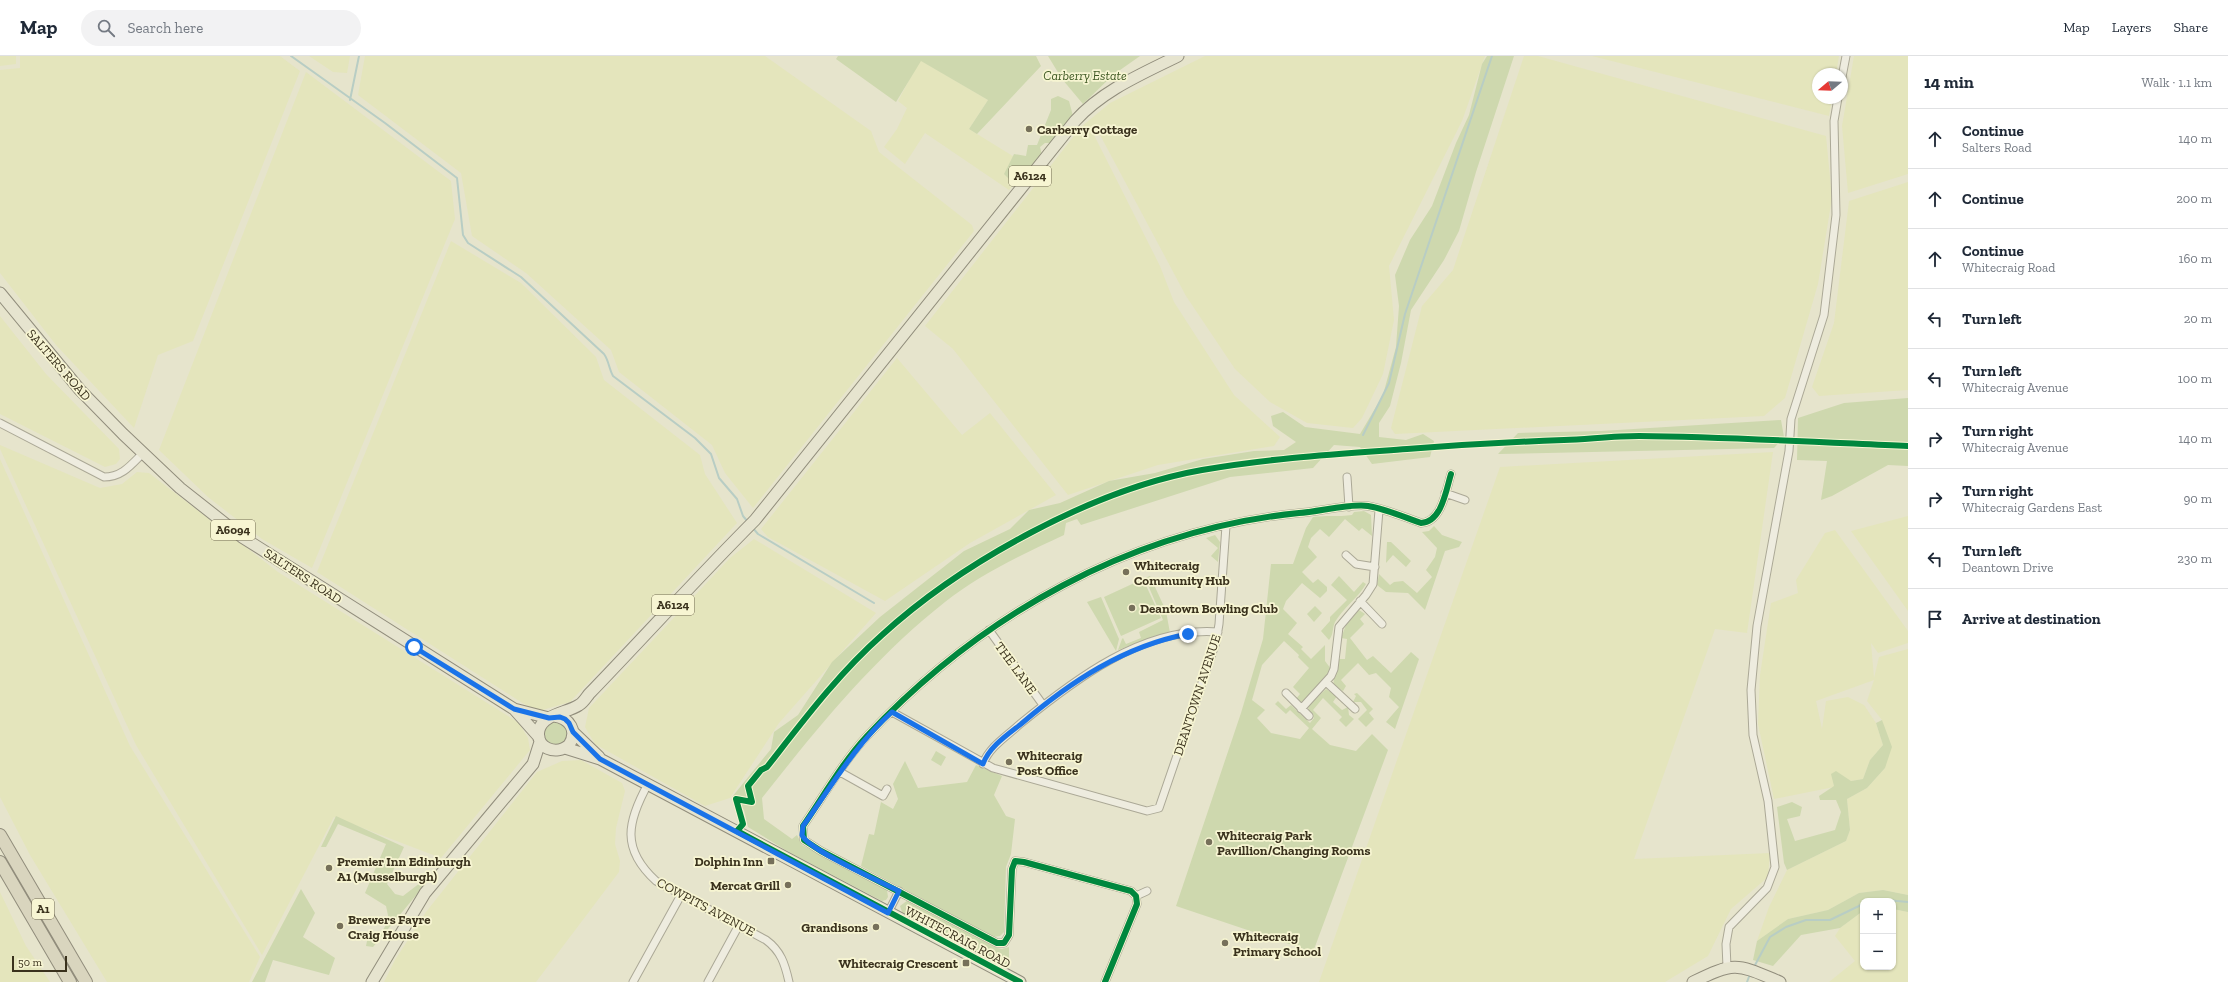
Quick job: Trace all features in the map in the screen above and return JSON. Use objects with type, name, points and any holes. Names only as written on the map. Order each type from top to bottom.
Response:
[{"type":"highway","name":"A1","points":[[0,835],[86,982]]},
{"type":"highway","name":"A1","points":[[0,862],[70,982]]},
{"type":"main road","name":"A6124","points":[[551,717],[579,705],[700,574],[755,520],[1075,121],[1094,102],[1178,56]]},
{"type":"main road","name":"SALTERS ROAD","points":[[0,293],[80,390],[142,453],[180,488],[242,537],[514,709],[540,739]]},
{"type":"main road","name":"A6124","points":[[573,730],[579,705]]},
{"type":"main road","name":"SALTERS ROAD","points":[[514,709],[551,717]]},
{"type":"main road","points":[[533,764],[540,739],[540,726],[551,717],[565,719],[573,730],[600,759]]},
{"type":"main road","points":[[372,982],[425,893],[533,764],[561,750],[571,741],[573,730]]},
{"type":"main road","points":[[540,739],[547,749],[561,750],[600,759]]},
{"type":"main road","name":"WHITECRAIG ROAD","points":[[600,759],[1020,982]]},
{"type":"main road","points":[[1693,982],[1727,967],[1746,968],[1780,982]]},
{"type":"street","points":[[1844,68],[1846,56]]},
{"type":"street","points":[[1727,967],[1726,944],[1729,927],[1767,888],[1775,868],[1768,801],[1753,735],[1751,690],[1757,626],[1789,451],[1791,420],[1824,315],[1836,215],[1834,121],[1837,104]]},
{"type":"street","points":[[0,423],[104,476],[112,477],[123,473],[142,453]]},
{"type":"street","points":[[1105,982],[1137,904],[1136,896],[1131,891],[1024,862],[1015,861],[1012,869],[1009,935],[1007,940],[1001,944],[820,851],[804,840],[803,826],[865,738],[892,712],[950,660],[988,630],[1046,593],[1096,568],[1146,549],[1209,530],[1269,517],[1368,506],[1421,523],[1427,523],[1436,517],[1451,474]]},
{"type":"street","points":[[1347,477],[1349,507]]},
{"type":"street","points":[[1445,493],[1465,500]]},
{"type":"street","points":[[1301,709],[1326,682],[1334,670],[1339,627],[1373,584],[1379,510]]},
{"type":"street","name":"DEANTOWN AVENUE","points":[[983,764],[1002,772],[1147,812],[1153,811],[1162,804],[1218,632],[1226,526]]},
{"type":"street","points":[[1346,555],[1356,564],[1375,567]]},
{"type":"street","points":[[1360,601],[1382,624]]},
{"type":"street","name":"THE LANE","points":[[988,630],[1043,706]]},
{"type":"street","points":[[892,712],[983,764],[992,749],[1043,706],[1100,667],[1139,647],[1188,634],[1218,632]]},
{"type":"street","points":[[1326,682],[1355,709]]},
{"type":"street","points":[[1286,693],[1309,716]]},
{"type":"street","points":[[840,772],[883,796],[887,789]]},
{"type":"street","name":"COWPITS AVENUE","points":[[648,784],[632,817],[630,832],[632,848],[645,871],[656,881],[775,946],[785,963],[789,982]]},
{"type":"street","points":[[888,913],[899,891]]},
{"type":"street","points":[[1136,896],[1147,891]]},
{"type":"street","points":[[633,982],[681,894]]},
{"type":"street","points":[[708,982],[739,925]]},
{"type":"green space","points":[[0,56],[16,56],[16,64],[0,66]]},
{"type":"green space","points":[[20,56],[280,56],[300,71],[193,341],[158,355],[134,428],[56,345],[0,273],[0,70],[20,68]]},
{"type":"green space","points":[[309,56],[350,56],[347,73],[333,72]]},
{"type":"green space","points":[[365,56],[765,56],[871,131],[879,152],[972,225],[974,231],[753,508],[725,473],[712,445],[619,372],[611,350],[526,273],[472,236],[461,173],[358,95]]},
{"type":"green space","points":[[838,56],[1036,56],[1041,66],[977,134],[969,129],[988,100],[921,61],[896,102],[836,59]]},
{"type":"green space","name":"Carberry Estate","points":[[1048,56],[1140,56],[1113,75],[1083,104],[1062,79]]},
{"type":"green space","points":[[1205,56],[1485,56],[1462,121],[1389,266],[1394,320],[1383,374],[1362,418],[1353,428],[1307,423],[1270,402],[1235,369],[1186,296],[1099,133],[1093,133],[1160,266],[1174,302],[1234,395],[1280,437],[1274,446],[1158,465],[1068,495],[953,349],[925,326],[1081,127],[1110,103]]},
{"type":"green space","points":[[1487,56],[1514,56],[1476,172],[1459,231],[1444,260],[1411,310],[1401,363],[1390,406],[1379,423],[1379,437],[1406,440],[1423,434],[1434,441],[1430,457],[1372,464],[1360,447],[1334,445],[1313,468],[1230,477],[1081,525],[1077,519],[1066,523],[1064,535],[987,574],[945,602],[894,646],[848,694],[804,745],[762,798],[764,819],[792,839],[797,835],[802,845],[887,890],[888,897],[886,900],[882,901],[787,851],[748,827],[744,810],[732,797],[771,749],[774,732],[798,715],[832,662],[880,617],[964,551],[1010,529],[1029,510],[1060,503],[1109,481],[1155,473],[1203,459],[1254,451],[1284,450],[1296,442],[1273,426],[1271,416],[1283,412],[1305,427],[1360,434],[1383,395],[1396,347],[1399,306],[1395,275],[1410,240],[1432,206],[1456,143],[1469,115],[1482,64]]},
{"type":"green space","points":[[1524,56],[1538,56],[1826,136],[1832,198],[1818,284],[1785,398],[1764,416],[1395,434],[1391,428],[1422,306],[1453,270]]},
{"type":"green space","points":[[1592,56],[1839,56],[1837,68],[1812,68],[1812,104],[1831,104],[1829,116]]},
{"type":"green space","points":[[1854,56],[1908,56],[1908,174],[1848,193],[1842,126],[1846,104],[1848,104],[1848,91]]},
{"type":"green space","points":[[920,60],[988,100],[969,129],[1029,166],[1009,190],[925,133],[905,164],[884,147],[897,129],[907,108],[898,101]]},
{"type":"green space","points":[[306,72],[451,181],[455,219],[312,568],[262,539],[208,497],[159,450]]},
{"type":"green space","points":[[1058,96],[1069,101],[1073,116],[1050,143],[1045,143],[1040,147],[1042,155],[1019,182],[1012,182],[1004,174],[1014,154],[1026,156],[1028,145],[1037,145],[1051,110],[1051,99]]},
{"type":"green space","points":[[1908,182],[1908,390],[1819,396],[1812,387],[1834,323],[1849,201]]},
{"type":"green space","points":[[451,241],[521,283],[596,357],[604,380],[700,455],[705,474],[737,523],[570,702],[539,711],[524,704],[317,572]]},
{"type":"green space","points":[[0,316],[46,374],[119,449],[120,459],[116,464],[105,467],[0,414]]},
{"type":"green space","points":[[897,358],[962,435],[990,413],[1056,495],[970,543],[885,601],[768,537],[761,529]]},
{"type":"green space","points":[[1908,398],[1908,466],[1888,465],[1832,496],[1821,500],[1827,461],[1797,460],[1798,418],[1844,403]]},
{"type":"green space","points":[[1781,420],[1784,437],[1774,448],[1498,454],[1518,433],[1601,431]]},
{"type":"green space","points":[[0,445],[100,488],[122,484],[137,472],[149,473],[278,572],[519,723],[528,738],[530,750],[441,858],[334,817],[262,955],[136,745],[0,449]]},
{"type":"green space","points":[[1773,452],[1747,633],[1715,629],[1634,859],[1770,853],[1768,877],[1731,909],[1708,956],[1665,982],[1319,982],[1500,467]]},
{"type":"green space","points":[[0,459],[130,746],[260,957],[249,982],[107,982],[30,855],[0,797]]},
{"type":"green space","points":[[1364,511],[1371,515],[1372,536],[1362,528],[1359,531],[1345,519],[1329,537],[1320,529],[1311,538],[1308,547],[1317,557],[1302,572],[1313,583],[1318,579],[1327,587],[1327,591],[1320,598],[1302,583],[1286,601],[1283,609],[1297,623],[1288,634],[1303,647],[1301,649],[1311,659],[1325,645],[1325,661],[1331,669],[1328,675],[1302,702],[1295,700],[1300,694],[1293,687],[1309,668],[1298,657],[1299,655],[1284,641],[1262,665],[1252,700],[1265,710],[1257,718],[1271,733],[1300,739],[1309,728],[1290,710],[1286,714],[1275,704],[1278,701],[1286,709],[1291,705],[1310,723],[1314,718],[1309,712],[1308,706],[1326,689],[1337,696],[1333,702],[1342,710],[1348,707],[1349,715],[1354,719],[1346,727],[1339,720],[1342,717],[1323,698],[1313,710],[1321,718],[1312,729],[1330,745],[1356,751],[1372,734],[1388,750],[1313,952],[1176,906],[1241,713],[1263,639],[1271,564],[1293,564],[1306,528],[1313,517],[1352,515],[1354,512]]},
{"type":"green space","points":[[1908,516],[1908,611],[1851,531]]},
{"type":"green space","points":[[1434,526],[1442,535],[1462,542],[1459,547],[1445,551],[1425,610],[1408,593],[1386,592],[1377,585],[1379,574],[1390,585],[1394,582],[1403,581],[1417,593],[1432,577],[1426,570],[1435,557],[1437,548],[1422,532],[1429,531]]},
{"type":"green space","points":[[1835,530],[1908,631],[1908,643],[1878,653],[1871,643],[1874,678],[1879,657],[1908,649],[1908,895],[1883,890],[1859,893],[1828,910],[1788,919],[1757,941],[1769,907],[1787,870],[1846,841],[1850,830],[1847,799],[1867,788],[1885,768],[1882,720],[1867,701],[1874,680],[1816,701],[1822,729],[1826,701],[1848,697],[1864,705],[1876,723],[1883,745],[1870,760],[1863,779],[1851,781],[1832,773],[1834,787],[1774,799],[1758,724],[1760,675],[1771,603],[1798,593],[1796,580],[1825,533]]},
{"type":"green space","points":[[1215,535],[1220,542],[1218,562],[1211,556],[1218,548],[1206,538]]},
{"type":"green space","points":[[754,539],[876,613],[779,723],[730,798],[705,806],[595,744],[585,727],[589,708],[730,558]]},
{"type":"green space","points":[[1387,542],[1391,542],[1411,561],[1406,567],[1393,555],[1386,563]]},
{"type":"green space","points":[[1150,576],[1166,611],[1170,633],[1158,635],[1118,650],[1123,638],[1126,644],[1141,638],[1139,632],[1163,620],[1145,578]]},
{"type":"green space","points":[[1339,576],[1354,592],[1363,582],[1366,584],[1338,617],[1334,624],[1332,636],[1329,640],[1321,631],[1330,621],[1330,617],[1347,600],[1331,585]]},
{"type":"green space","name":"Deantown Bowling Club","points":[[1143,579],[1161,618],[1121,636],[1104,597]]},
{"type":"green space","points":[[1101,597],[1119,639],[1116,651],[1087,602]]},
{"type":"green space","points":[[1315,606],[1322,613],[1314,622],[1307,614]]},
{"type":"green space","points":[[1359,610],[1365,614],[1360,619],[1364,624],[1350,638],[1367,660],[1373,656],[1391,673],[1411,652],[1419,659],[1395,729],[1386,722],[1399,707],[1389,697],[1391,688],[1376,673],[1369,675],[1358,663],[1341,680],[1346,686],[1343,691],[1334,685],[1339,659],[1345,659],[1347,639],[1341,638],[1346,625]]},
{"type":"green space","points":[[1357,693],[1373,709],[1369,713],[1374,719],[1366,727],[1358,719],[1367,710],[1361,702],[1353,702],[1356,696],[1354,694]]},
{"type":"green space","points":[[1882,720],[1892,747],[1885,768],[1867,788],[1847,799],[1850,830],[1846,841],[1787,870],[1784,863],[1777,807],[1792,802],[1802,807],[1800,816],[1787,819],[1795,841],[1835,830],[1841,812],[1836,800],[1820,800],[1819,796],[1834,786],[1831,774],[1836,771],[1851,781],[1863,779],[1870,760],[1883,745],[1876,723]]},
{"type":"green space","points":[[556,721],[564,725],[568,733],[564,741],[556,745],[548,741],[544,733],[548,725]]},
{"type":"green space","points":[[936,751],[946,757],[941,766],[931,760]]},
{"type":"green space","points":[[581,760],[622,783],[625,791],[616,828],[615,844],[620,861],[619,872],[536,982],[384,982],[395,960],[426,912],[537,772],[562,761]]},
{"type":"green space","points":[[905,761],[918,788],[967,782],[976,765],[1002,776],[994,795],[1006,816],[1015,819],[1011,854],[1006,867],[1004,932],[1000,936],[993,937],[861,866],[869,834],[874,835],[881,802],[893,809],[898,799],[893,784]]},
{"type":"green space","points":[[336,816],[404,847],[387,884],[395,894],[403,896],[420,883],[423,887],[373,947],[366,946],[368,936],[381,933],[389,920],[386,906],[365,893],[386,844],[338,824],[326,847],[321,847]]},
{"type":"green space","points":[[301,889],[315,913],[303,937],[335,958],[329,975],[273,960],[265,982],[252,982]]},
{"type":"green space","points":[[1883,890],[1908,895],[1908,912],[1896,910],[1896,898],[1860,898],[1860,913],[1840,928],[1801,935],[1773,966],[1753,960],[1757,941],[1788,919],[1828,910],[1859,893]]},
{"type":"green space","points":[[0,892],[26,946],[50,982],[0,982]]},
{"type":"green space","points":[[908,900],[997,948],[1002,949],[1009,947],[1009,968],[902,912],[900,906]]},
{"type":"green space","points":[[1896,910],[1908,912],[1908,982],[1829,982],[1855,961],[1835,936],[1840,928],[1860,913],[1860,970],[1896,970]]},
{"type":"waterway","points":[[291,56],[385,123],[457,178],[463,235],[468,243],[521,277],[604,354],[613,376],[695,438],[711,454],[719,478],[737,499],[743,516],[748,522]]},
{"type":"waterway","points":[[350,100],[359,56]]},
{"type":"waterway","points":[[1363,435],[1389,383],[1405,314],[1492,56]]},
{"type":"waterway","points":[[752,527],[758,534],[874,603]]},
{"type":"waterway","points":[[1896,901],[1908,902]]},
{"type":"waterway","points":[[1754,967],[1770,937],[1786,927],[1806,920],[1830,920],[1860,905]]},
{"type":"waterway","points":[[1747,982],[1750,974]]},
{"type":"cycle path","points":[[1020,982],[737,831],[743,824],[736,799],[752,802],[748,786],[761,770],[767,767],[836,682],[866,650],[914,608],[951,581],[990,556],[1032,532],[1074,511],[1118,494],[1161,480],[1202,470],[1253,462],[1427,448],[1630,436],[1908,446]]},
{"type":"cycle path","points":[[1105,982],[1137,904],[1136,896],[1131,891],[1024,862],[1015,861],[1012,869],[1009,935],[1004,943],[997,943],[821,851],[804,840],[803,826],[858,746],[911,692],[959,652],[1009,617],[1063,586],[1119,559],[1177,538],[1237,522],[1361,505],[1395,513],[1421,523],[1428,521],[1434,517],[1442,504],[1451,474]]},
{"type":"place","name":"Carberry Cottage","points":[[1029,129]]},
{"type":"place","name":"Whitecraig Community Hub","points":[[1126,572]]},
{"type":"place","name":"Deantown Bowling Club","points":[[1132,608]]},
{"type":"place","name":"Whitecraig Post Office","points":[[1009,762]]},
{"type":"place","name":"Whitecraig Park Pavillion/Changing Rooms","points":[[1209,842]]},
{"type":"place","name":"Dolphin Inn","points":[[771,861]]},
{"type":"place","name":"Premier Inn Edinburgh A1 (Musselburgh)","points":[[329,868]]},
{"type":"place","name":"Mercat Grill","points":[[788,885]]},
{"type":"place","name":"Brewers Fayre Craig House","points":[[340,926]]},
{"type":"place","name":"Grandisons","points":[[876,927]]},
{"type":"place","name":"Whitecraig Primary School","points":[[1225,943]]},
{"type":"place","name":"Whitecraig Crescent","points":[[966,963]]},
{"type":"route","points":[[414,647],[514,709],[549,718],[554,716],[565,719],[569,723],[573,732],[600,759],[642,780],[888,913],[899,891],[820,851],[807,843],[802,835],[803,826],[858,747],[878,725],[892,712],[983,764],[987,754],[1006,736],[1043,706],[1082,678],[1139,647],[1168,638],[1188,634]]}]
